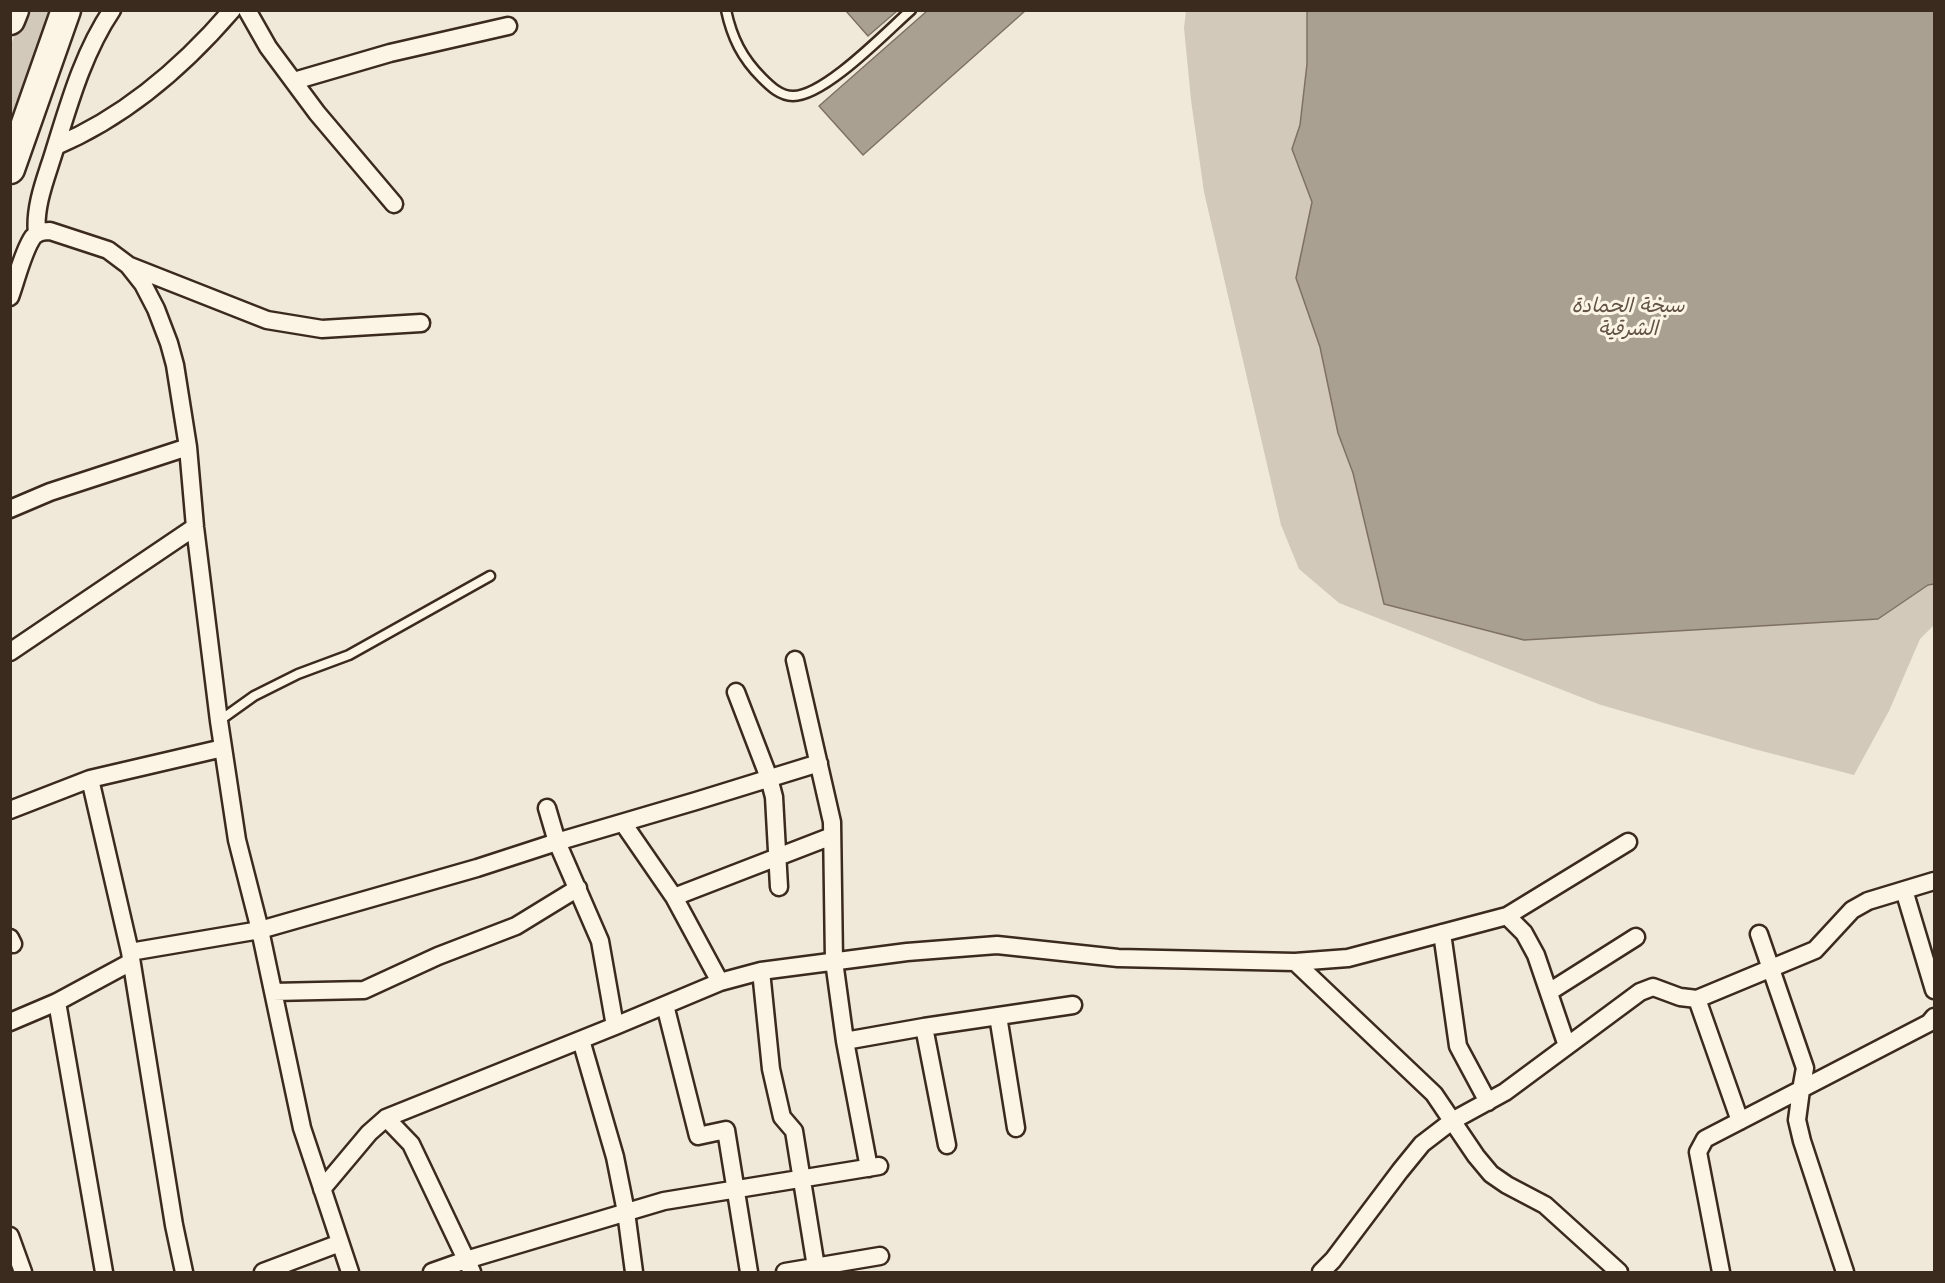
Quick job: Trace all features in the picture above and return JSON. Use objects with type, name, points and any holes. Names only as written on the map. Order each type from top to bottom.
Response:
[{"type":"highway","points":[[10,20],[14,10]]},
{"type":"highway","points":[[10,169],[66,10]]},
{"type":"street","points":[[37,234],[39,199],[56,146],[93,42],[111,10]]},
{"type":"street","points":[[56,146],[100,123],[150,91],[189,57],[232,10]]},
{"type":"street","points":[[247,10],[268,47],[318,113],[394,204]]},
{"type":"street","points":[[294,81],[390,53],[508,26]]},
{"type":"street","points":[[10,297],[33,237],[50,231],[108,250],[128,265],[143,284],[163,326],[175,365],[188,447],[195,527],[219,721],[237,840],[260,930],[302,1128],[350,1272]]},
{"type":"street","points":[[128,265],[267,320],[322,329],[421,323]]},
{"type":"street","points":[[10,509],[50,492],[188,447]]},
{"type":"street","points":[[10,652],[195,527]]},
{"type":"street","points":[[432,1272],[469,1266],[626,1212],[664,1202],[875,1167],[845,1041],[834,961],[832,822],[795,660]]},
{"type":"street","points":[[736,692],[774,797],[779,887]]},
{"type":"street","points":[[10,810],[90,779],[223,748]]},
{"type":"street","points":[[10,1022],[57,1002],[131,957],[260,930],[477,868],[819,763]]},
{"type":"street","points":[[90,779],[131,957],[174,1226],[184,1272]]},
{"type":"street","points":[[548,808],[557,842],[600,941],[615,1026]]},
{"type":"street","points":[[623,823],[674,897],[720,982]]},
{"type":"street","points":[[674,897],[832,836]]},
{"type":"street","points":[[322,1189],[369,1133],[386,1118],[720,982],[761,971],[907,952],[997,945],[1118,958],[1295,962],[1348,958],[1507,916],[1628,842]]},
{"type":"street","points":[[1325,1272],[1422,1144],[1452,1121],[1505,1092],[1640,992],[1653,987],[1680,997],[1697,999],[1815,950],[1852,910],[1868,901],[1935,881]]},
{"type":"street","points":[[273,992],[364,990],[438,956],[516,926],[578,888]]},
{"type":"street","points":[[1904,890],[1935,990]]},
{"type":"street","points":[[1507,916],[1524,933],[1536,955],[1567,1046]]},
{"type":"street","points":[[1442,933],[1458,1046],[1488,1102]]},
{"type":"street","points":[[1759,934],[1805,1068],[1797,1120],[1845,1272]]},
{"type":"street","points":[[1549,992],[1636,937]]},
{"type":"street","points":[[1295,962],[1434,1094],[1491,1174],[1545,1205],[1619,1272]]},
{"type":"street","points":[[761,971],[771,1069],[782,1117],[794,1131],[816,1267]]},
{"type":"street","points":[[1697,999],[1740,1121]]},
{"type":"street","points":[[57,1002],[104,1272]]},
{"type":"street","points":[[665,1005],[699,1136],[726,1130],[749,1272]]},
{"type":"street","points":[[845,1041],[1073,1005]]},
{"type":"street","points":[[998,1016],[1016,1128]]},
{"type":"street","points":[[1721,1272],[1698,1152],[1705,1139],[1929,1023],[1935,1017]]},
{"type":"street","points":[[924,1027],[947,1145]]},
{"type":"street","points":[[581,1040],[615,1157],[626,1212],[634,1272]]},
{"type":"street","points":[[386,1118],[411,1144],[469,1266]]},
{"type":"street","points":[[10,1236],[23,1272]]},
{"type":"street","points":[[263,1272],[339,1243]]},
{"type":"street","points":[[786,1272],[880,1256]]},
{"type":"lane","points":[[726,10],[732,35],[751,67],[774,90],[791,96],[807,93],[829,81],[910,10]]},
{"type":"lane","points":[[219,721],[254,696],[298,674],[349,655],[490,576]]},
{"type":"shaded area","points":[[23,11],[54,11],[11,138],[11,45]]},
{"type":"shaded area","points":[[1186,11],[1307,11],[1307,64],[1300,126],[1292,149],[1312,202],[1297,279],[1320,347],[1338,433],[1353,473],[1384,604],[1524,640],[1878,619],[1928,585],[1934,584],[1934,625],[1920,639],[1889,711],[1854,775],[1601,705],[1339,603],[1299,569],[1281,525],[1204,192],[1191,100],[1184,28]]},
{"type":"water","points":[[846,11],[897,11],[868,36]]},
{"type":"water","points":[[927,11],[1025,11],[863,155],[819,106]]},
{"type":"water","name":"سبخة الحمادة الشرقية","points":[[1307,11],[1934,11],[1934,584],[1928,585],[1878,619],[1524,640],[1384,604],[1353,473],[1338,433],[1320,347],[1296,278],[1312,202],[1292,149],[1300,125],[1307,64]]}]
